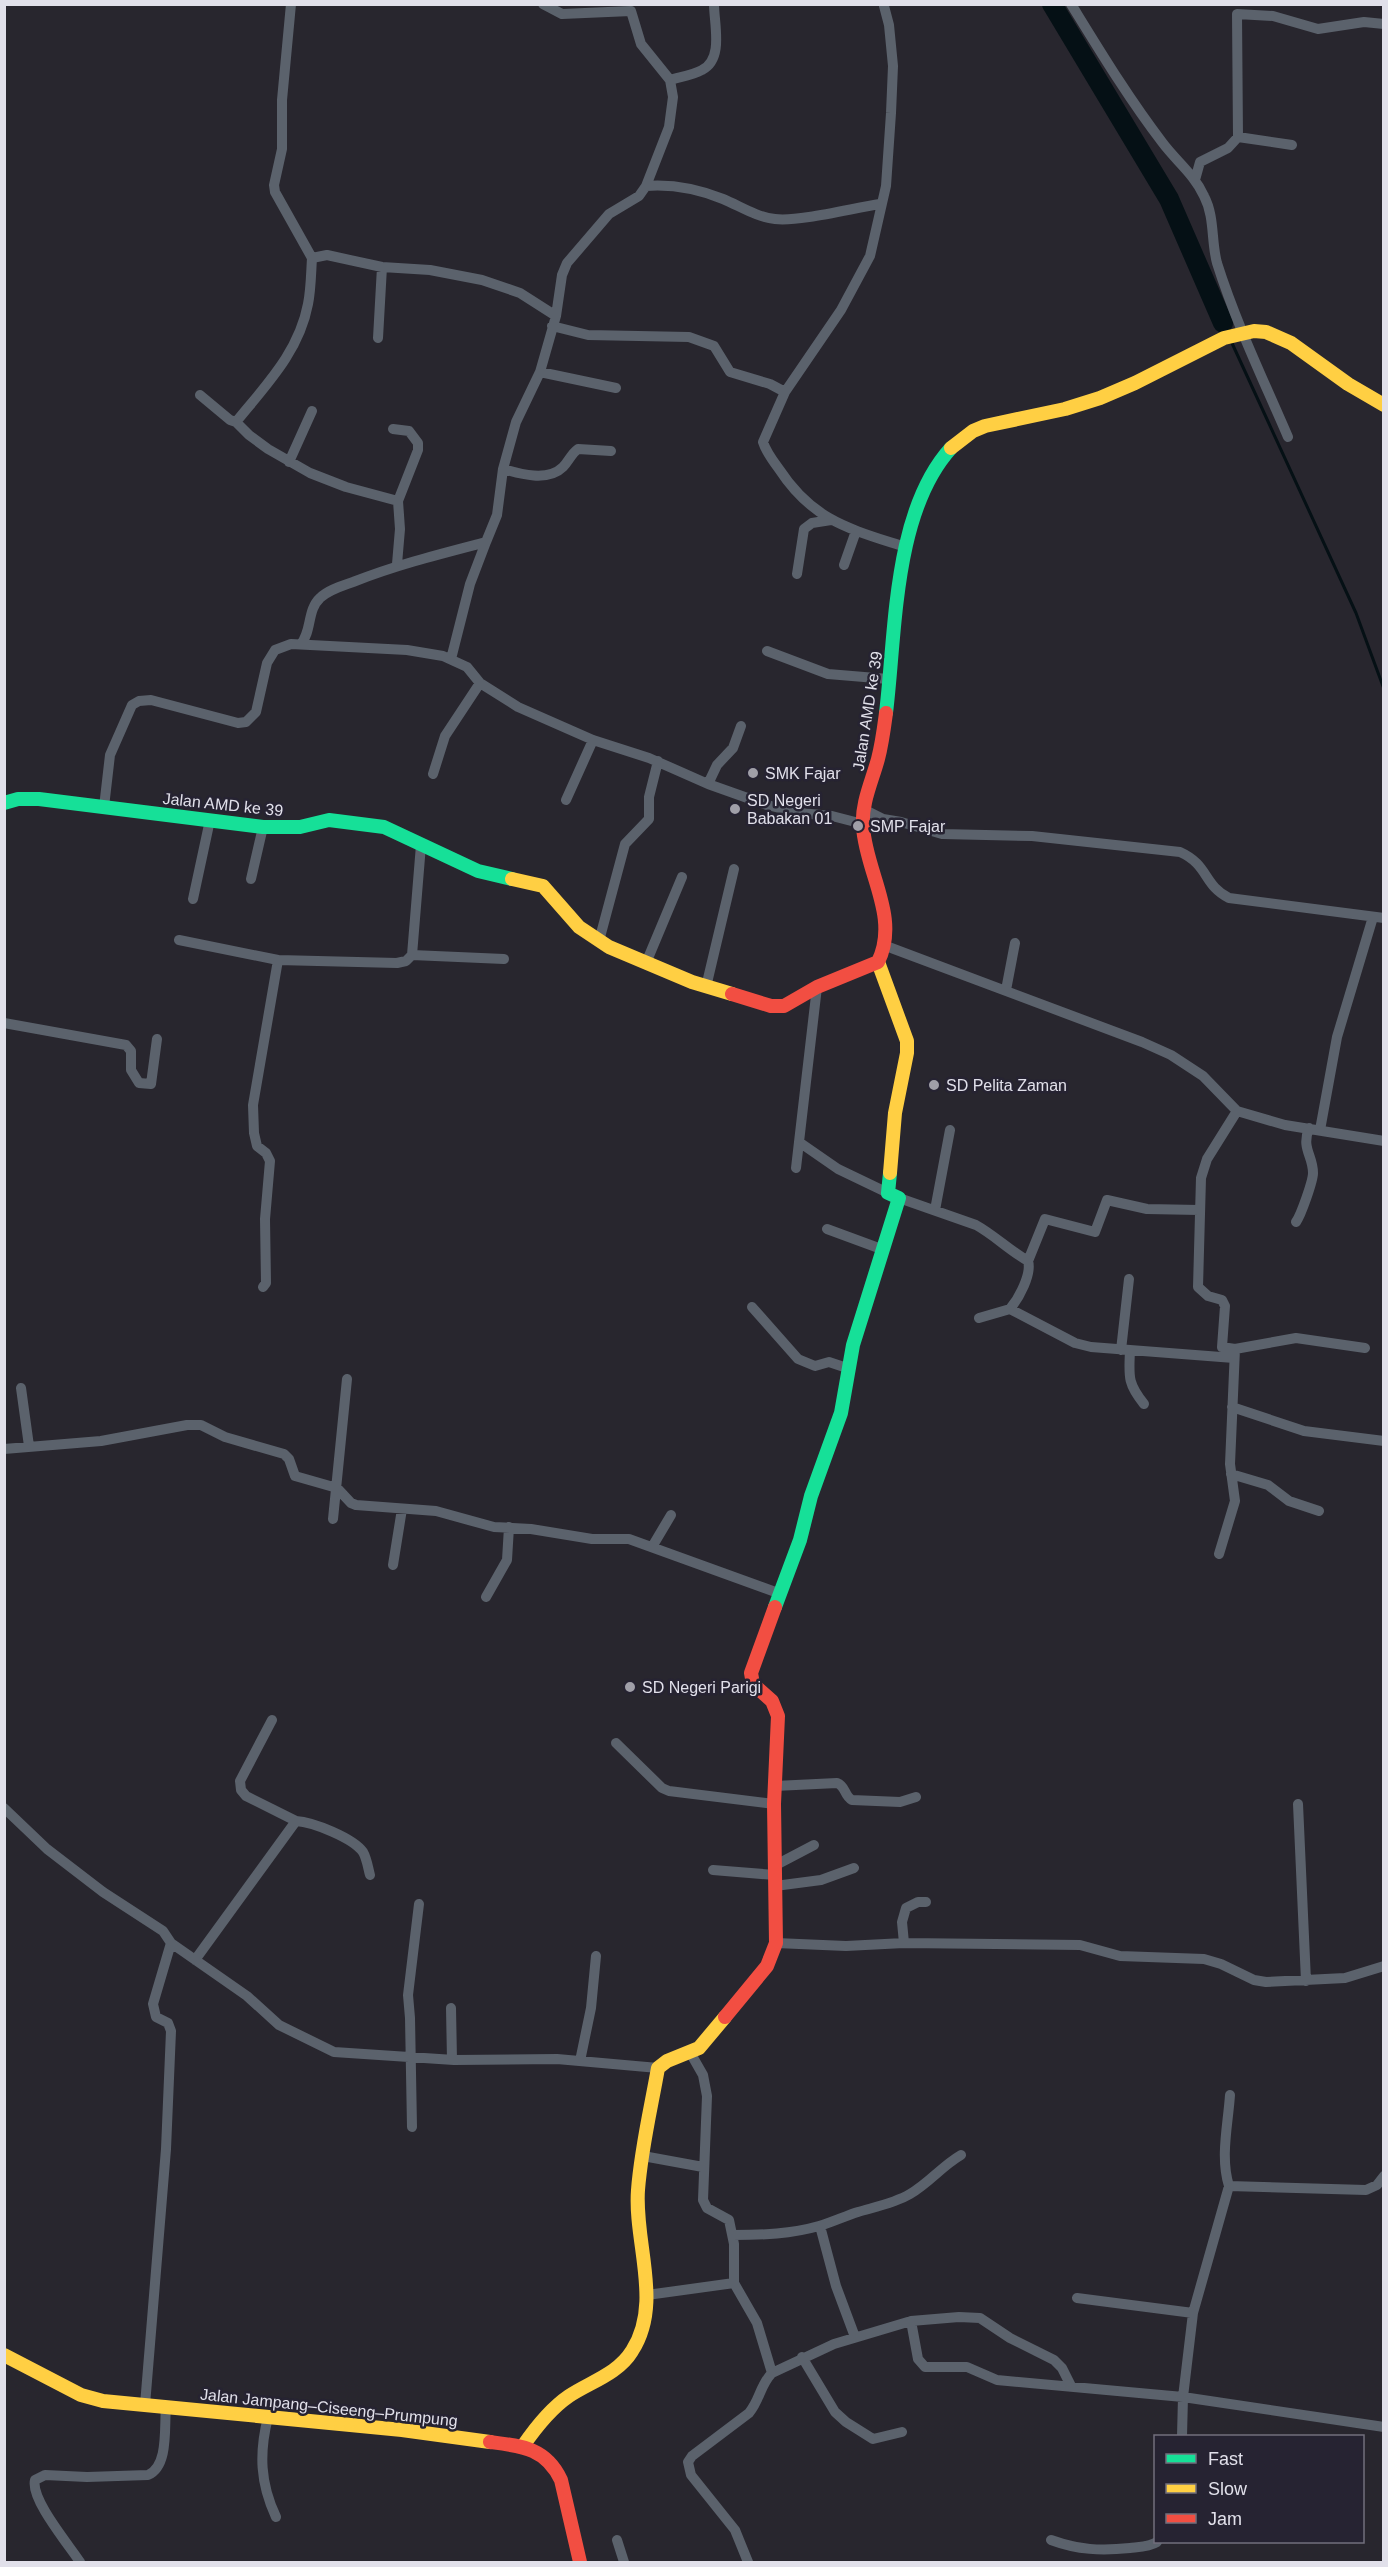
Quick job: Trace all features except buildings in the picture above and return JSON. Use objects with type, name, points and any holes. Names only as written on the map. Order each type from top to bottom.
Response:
[{"type":"street","points":[[236,422],[284,364],[298,336],[308,304],[312,258],[275,192],[274,185],[282,150],[282,100],[291,4]]},
{"type":"street","points":[[451,659],[470,584],[497,515],[503,469],[516,422],[540,372],[554,321],[562,275],[567,263],[609,214],[639,196],[646,186],[669,127],[673,97],[670,80],[641,44],[631,11],[622,7],[562,14],[543,4]]},
{"type":"street","points":[[670,80],[702,70],[710,64],[716,36],[714,4]]},
{"type":"street","points":[[1071,4],[1162,144],[1195,180],[1209,206],[1215,255],[1242,332],[1288,437]]},
{"type":"street","points":[[884,6],[889,25],[893,66],[886,186],[880,204],[870,256],[841,310],[785,392],[764,436],[765,447],[805,503],[831,520],[905,547]]},
{"type":"street","points":[[1195,180],[1200,162],[1228,148],[1238,137],[1237,9],[1273,16],[1318,29],[1364,22],[1383,24]]},
{"type":"street","points":[[1238,137],[1292,145]]},
{"type":"street","points":[[646,186],[665,185],[693,190],[722,198],[760,216],[776,219],[880,204]]},
{"type":"street","points":[[312,258],[327,255],[382,267],[430,270],[482,280],[520,293],[554,321],[588,335],[689,337],[708,342],[714,346],[730,372],[770,384],[785,392]]},
{"type":"street","points":[[378,338],[382,267]]},
{"type":"street","name":"Jalan AMD ke 39","points":[[4,803],[30,798],[263,827],[300,828],[330,820],[342,820],[384,827],[478,871],[543,886],[579,927],[599,941],[646,963],[706,987],[778,1007],[792,1003],[817,987],[878,962],[886,946],[888,928],[866,848],[864,817],[881,747],[905,547],[910,524],[922,493],[946,452],[961,439],[988,424],[1019,416],[1049,413],[1121,390],[1217,343],[1242,332],[1255,330],[1284,339],[1351,386],[1383,405]]},
{"type":"street","points":[[540,372],[615,388]]},
{"type":"street","points":[[200,395],[230,420],[236,422],[249,435],[289,462],[326,480],[398,501]]},
{"type":"street","points":[[289,462],[312,411]]},
{"type":"street","points":[[393,429],[410,431],[418,443],[418,450],[398,501],[400,529],[397,564]]},
{"type":"street","points":[[503,469],[521,474],[538,475],[561,469],[578,449],[611,451]]},
{"type":"street","points":[[796,574],[804,529],[812,523],[831,520]]},
{"type":"street","points":[[844,565],[856,531]]},
{"type":"street","points":[[301,644],[306,638],[314,606],[319,598],[333,590],[397,564],[486,542]]},
{"type":"street","points":[[104,807],[110,755],[132,705],[139,701],[152,700],[238,723],[246,722],[256,712],[270,656],[282,646],[301,644],[407,650],[451,659],[467,667],[480,683],[518,707],[593,740],[658,761],[708,784],[767,805],[800,813],[883,819],[942,834],[1032,836],[1180,852],[1195,859],[1219,893],[1229,898],[1378,918],[1337,1037],[1314,1129],[1305,1138],[1305,1147],[1314,1171],[1313,1180],[1296,1222]]},
{"type":"street","points":[[767,651],[828,674],[888,679]]},
{"type":"street","points":[[433,774],[445,736],[480,683]]},
{"type":"street","points":[[708,784],[717,765],[733,748],[741,726]]},
{"type":"street","points":[[566,800],[593,740]]},
{"type":"street","points":[[599,941],[625,844],[649,819],[650,797],[658,761]]},
{"type":"street","points":[[193,899],[210,820]]},
{"type":"street","points":[[250,879],[263,827]]},
{"type":"street","points":[[412,956],[421,844]]},
{"type":"street","points":[[706,987],[734,869]]},
{"type":"street","points":[[646,963],[682,877]]},
{"type":"street","points":[[179,940],[278,960],[397,963],[406,961],[412,956],[504,959]]},
{"type":"street","points":[[1006,990],[1015,943]]},
{"type":"street","points":[[886,946],[1171,1055],[1203,1076],[1237,1111],[1267,1121],[1383,1141]]},
{"type":"street","points":[[262,1287],[266,1283],[265,1225],[270,1161],[257,1146],[252,1105],[278,960]]},
{"type":"street","points":[[4,1808],[47,1849],[103,1892],[163,1932],[171,1942],[247,1996],[279,2025],[324,2049],[344,2053],[409,2058],[557,2059],[658,2067],[668,2061],[691,2054],[767,1966],[776,1943],[774,1804],[778,1716],[772,1701],[753,1683],[751,1673],[800,1540],[811,1496],[841,1413],[853,1345],[884,1250],[894,1196],[895,1113],[907,1053],[907,1041],[878,962]]},
{"type":"street","points":[[795,1168],[817,987]]},
{"type":"street","points":[[4,1023],[126,1045],[131,1051],[133,1073],[139,1083],[151,1084],[157,1039]]},
{"type":"street","points":[[1234,1354],[1222,1347],[1225,1306],[1222,1300],[1208,1296],[1198,1287],[1201,1178],[1207,1159],[1237,1111]]},
{"type":"street","points":[[935,1210],[950,1130]]},
{"type":"street","points":[[799,1142],[838,1170],[894,1196],[986,1230],[1008,1250],[1028,1261]]},
{"type":"street","points":[[1011,1309],[1026,1276],[1028,1261],[1045,1219],[1095,1232],[1107,1200],[1147,1209],[1199,1210]]},
{"type":"street","points":[[827,1228],[884,1250]]},
{"type":"street","points":[[1129,1280],[1126,1350],[1129,1376],[1131,1386],[1144,1404]]},
{"type":"street","points":[[752,1307],[798,1359],[815,1366],[829,1362],[850,1369]]},
{"type":"street","points":[[979,1318],[1011,1309],[1075,1343],[1126,1350],[1234,1354],[1296,1338],[1365,1348]]},
{"type":"street","points":[[1219,1554],[1234,1511],[1235,1494],[1230,1464],[1234,1354]]},
{"type":"street","points":[[333,1519],[347,1379]]},
{"type":"street","points":[[21,1388],[29,1446]]},
{"type":"street","points":[[1232,1407],[1304,1431],[1383,1441]]},
{"type":"street","points":[[4,1449],[101,1441],[187,1425],[201,1425],[225,1437],[284,1454],[289,1459],[295,1476],[337,1488],[356,1505],[443,1512],[478,1524],[531,1528],[592,1539],[623,1538],[781,1594]]},
{"type":"street","points":[[1231,1473],[1268,1485],[1289,1502],[1319,1511]]},
{"type":"street","points":[[393,1565],[402,1509]]},
{"type":"street","points":[[652,1547],[671,1515]]},
{"type":"street","points":[[486,1597],[507,1560],[509,1527]]},
{"type":"street","points":[[272,1720],[240,1781],[241,1790],[246,1796],[296,1821],[309,1822],[329,1830],[362,1850],[370,1875]]},
{"type":"street","points":[[616,1743],[662,1788],[669,1791],[774,1804]]},
{"type":"street","points":[[775,1786],[837,1783],[842,1785],[852,1800],[900,1803],[916,1797]]},
{"type":"street","points":[[1298,1804],[1306,1981]]},
{"type":"street","points":[[195,1960],[296,1821]]},
{"type":"street","points":[[775,1875],[814,1845]]},
{"type":"street","points":[[712,1870],[821,1880],[854,1868]]},
{"type":"street","points":[[904,1943],[902,1922],[906,1908],[918,1902],[926,1902]]},
{"type":"street","points":[[412,2127],[408,1995],[419,1904]]},
{"type":"street","points":[[145,2405],[166,2149],[171,2031],[168,2023],[156,2017],[153,2004],[171,1942]]},
{"type":"street","points":[[776,1943],[846,1946],[904,1943],[1080,1945],[1120,1956],[1204,1959],[1221,1964],[1254,1980],[1306,1981],[1345,1978],[1383,1966]]},
{"type":"street","points":[[580,2061],[589,2019],[596,1956]]},
{"type":"street","points":[[451,2008],[452,2060]]},
{"type":"street","points":[[691,2054],[700,2069],[706,2089],[704,2205],[729,2220],[733,2235],[734,2283],[757,2323],[772,2373]]},
{"type":"street","points":[[523,2446],[553,2409],[567,2397],[630,2356],[643,2333],[647,2295],[637,2209],[643,2156],[658,2067]]},
{"type":"street","points":[[1182,2435],[1183,2397],[1193,2313],[1229,2187],[1224,2157],[1230,2095]]},
{"type":"street","points":[[733,2235],[769,2235],[820,2226],[908,2196],[961,2155]]},
{"type":"street","points":[[643,2156],[703,2167]]},
{"type":"street","points":[[1229,2187],[1366,2190],[1377,2185],[1383,2176]]},
{"type":"street","points":[[820,2226],[836,2286],[855,2337]]},
{"type":"street","points":[[647,2295],[734,2283]]},
{"type":"street","points":[[1077,2298],[1193,2313]]},
{"type":"street","points":[[748,2562],[735,2530],[692,2475],[688,2465],[692,2456],[749,2413],[756,2405],[763,2383],[772,2373],[802,2357],[855,2337],[911,2321],[959,2317],[980,2318],[1010,2338],[1054,2360],[1062,2368],[1071,2386]]},
{"type":"street","points":[[911,2321],[918,2359],[925,2367],[967,2367],[993,2379],[1183,2397],[1383,2427]]},
{"type":"street","name":"Jalan Jampang–Ciseeng–Prumpung","points":[[4,2355],[81,2395],[103,2401],[414,2432],[523,2446],[537,2452],[555,2468],[561,2480],[580,2562]]},
{"type":"street","points":[[802,2357],[835,2412],[846,2422],[873,2439],[902,2432]]},
{"type":"street","points":[[80,2562],[40,2504],[34,2490],[35,2481],[45,2475],[87,2477],[148,2475],[155,2472],[162,2459],[166,2407]]},
{"type":"street","points":[[268,2417],[262,2442],[262,2471],[276,2517]]},
{"type":"street","points":[[617,2540],[624,2562]]},
{"type":"street","points":[[1051,2540],[1067,2546],[1096,2550],[1144,2546],[1154,2542]]},
{"type":"street","points":[[1093,2562],[1096,2550]]},
{"type":"waterway","points":[[1052,4],[1169,199],[1223,323]]},
{"type":"waterway","points":[[1223,323],[1227,332]]},
{"type":"waterway","points":[[1231,341],[1356,613],[1384,689]]},
{"type":"traffic: fast","points":[[886,713],[900,574],[908,538],[918,505],[932,474],[951,448]]},
{"type":"traffic: fast","points":[[4,803],[18,799],[39,799],[263,827],[300,827],[329,820],[384,827],[478,871],[512,879]]},
{"type":"traffic: fast","points":[[775,1607],[800,1540],[811,1496],[841,1413],[853,1345],[899,1198],[888,1193],[890,1173]]},
{"type":"traffic: slow","points":[[951,448],[973,431],[985,426],[1065,409],[1100,398],[1224,338],[1254,331],[1266,332],[1291,343],[1348,384],[1384,405]]},
{"type":"traffic: slow","points":[[512,879],[543,886],[579,927],[609,947],[692,982],[732,994]]},
{"type":"traffic: slow","points":[[878,962],[907,1041],[907,1053],[895,1113],[890,1173]]},
{"type":"traffic: slow","points":[[523,2446],[544,2419],[562,2401],[619,2366],[632,2351],[641,2332],[646,2293],[638,2190],[658,2068],[667,2061],[699,2048],[725,2017]]},
{"type":"traffic: slow","points":[[4,2355],[81,2395],[103,2401],[402,2430],[490,2442]]},
{"type":"traffic: jam","points":[[732,994],[771,1006],[784,1006],[817,987],[878,962],[884,945],[884,912],[865,844],[863,818],[865,801],[883,736],[886,713]]},
{"type":"traffic: jam","points":[[725,2017],[767,1966],[776,1943],[774,1804],[778,1716],[772,1701],[753,1684],[751,1673],[775,1607]]},
{"type":"traffic: jam","points":[[490,2442],[532,2450],[555,2469],[561,2480],[580,2562]]},
{"type":"place","name":"SMK Fajar","points":[[753,773]]},
{"type":"place","name":"SD Negeri Babakan 01","points":[[735,809]]},
{"type":"place","name":"SMP Fajar","points":[[858,826]]},
{"type":"place","name":"SD Pelita Zaman","points":[[934,1085]]},
{"type":"place","name":"SD Negeri Parigi","points":[[630,1687]]}]
